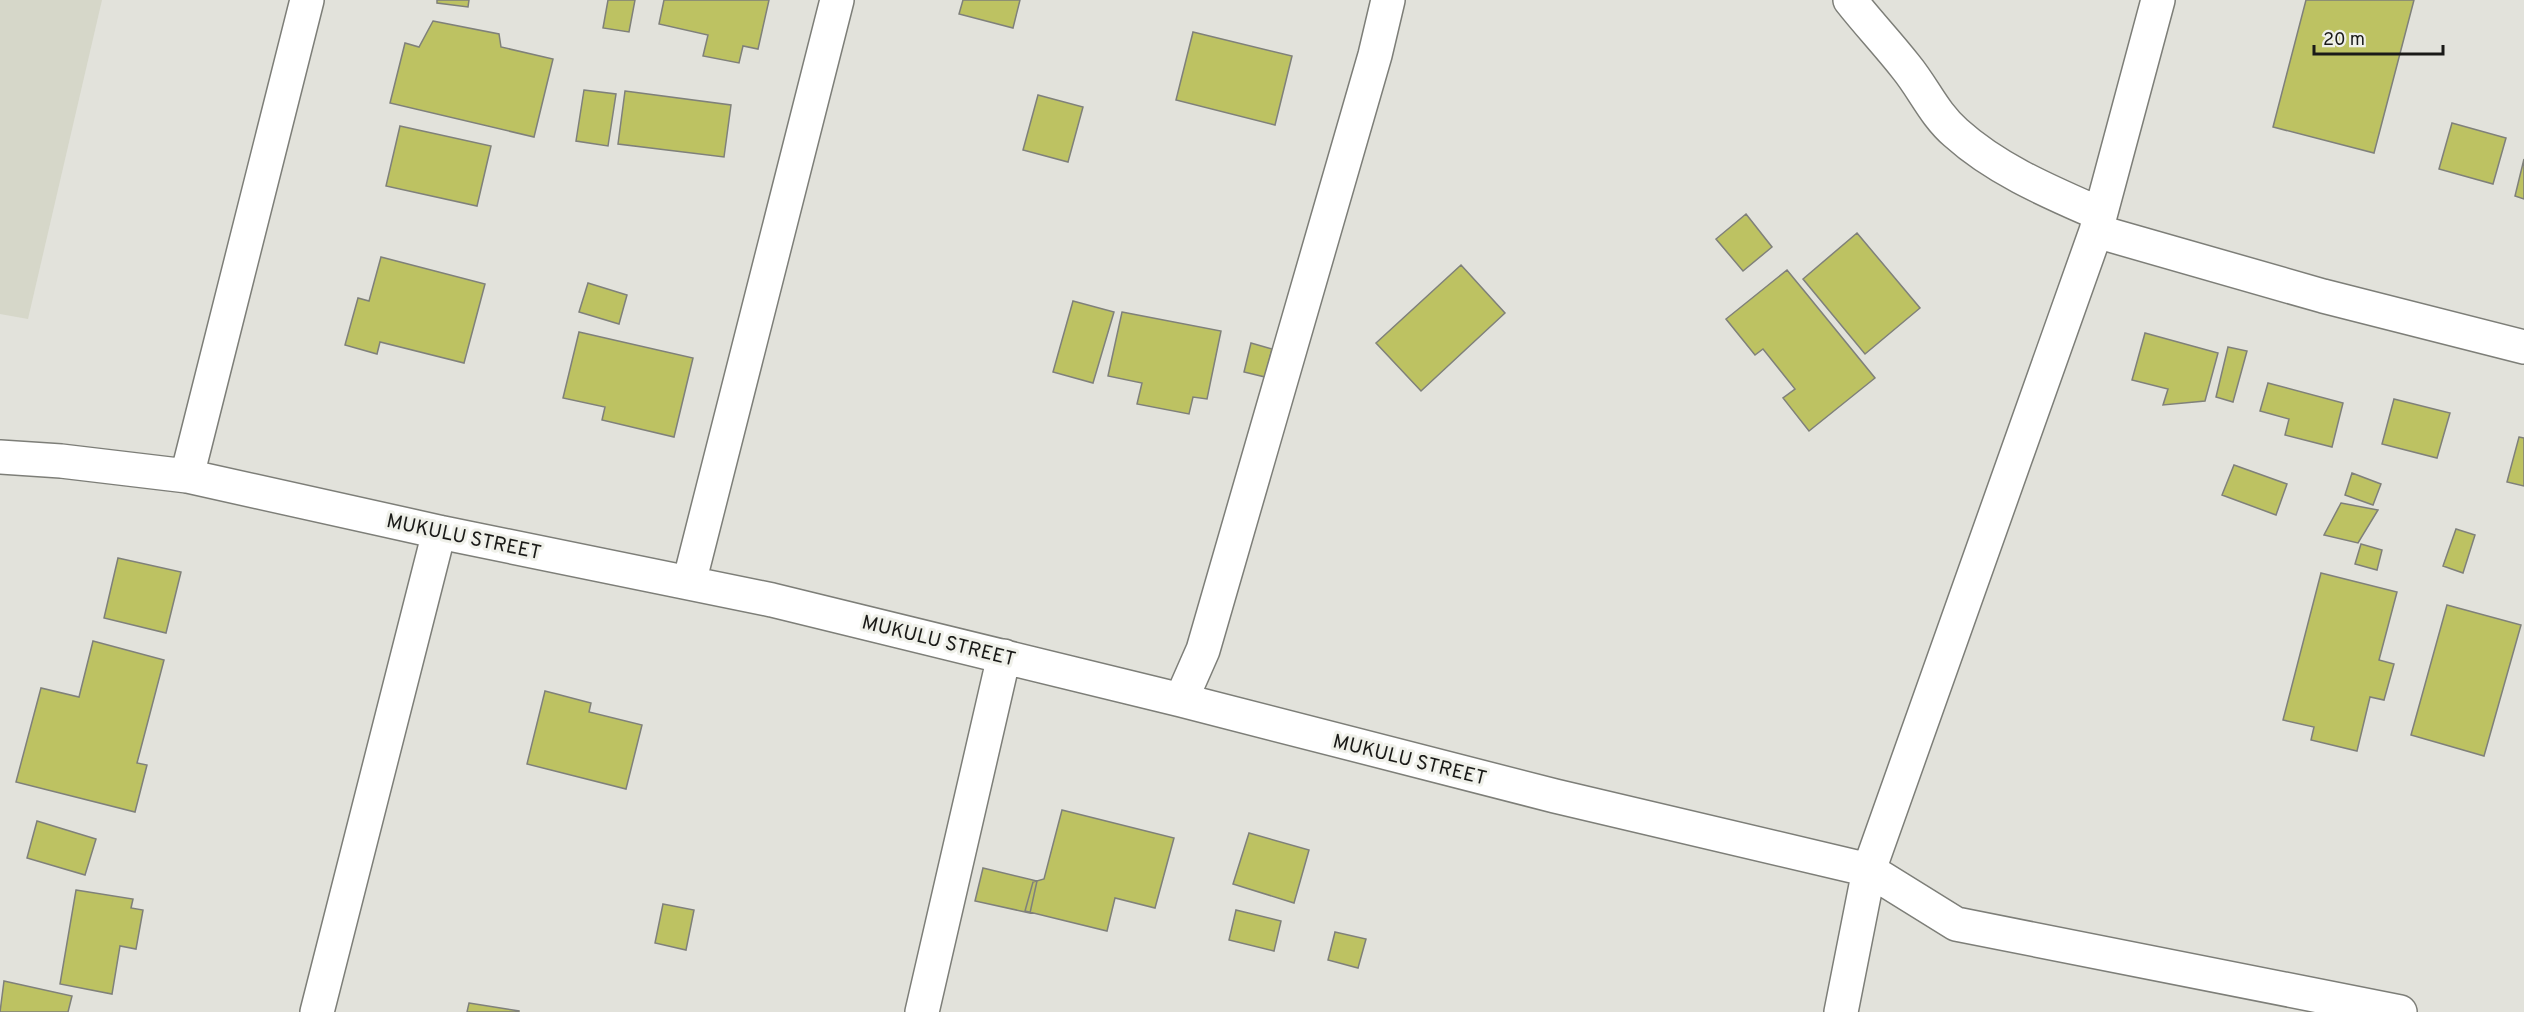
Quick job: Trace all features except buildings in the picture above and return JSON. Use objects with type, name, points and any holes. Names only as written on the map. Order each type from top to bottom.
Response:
[{"type":"street","points":[[188,476],[307,0]]},
{"type":"street","points":[[689,583],[837,0]]},
{"type":"street","points":[[1181,700],[1203,650],[1375,56],[1388,0]]},
{"type":"street","points":[[1850,0],[1907,68],[1936,114],[1956,134],[2000,165],[2098,222],[2323,296],[2524,347]]},
{"type":"street","points":[[1840,1012],[1869,870],[2098,222],[2158,0]]},
{"type":"street","name":"MUKULU STREET","points":[[0,457],[61,461],[188,476],[439,532],[772,600],[1181,700],[1556,796],[1869,870],[1956,924],[2400,1012]]},
{"type":"street","points":[[317,1012],[439,532]]},
{"type":"street","points":[[922,1012],[1004,656]]},
{"type":"shaded area","points":[[0,0],[102,0],[28,319],[0,314]]}]
